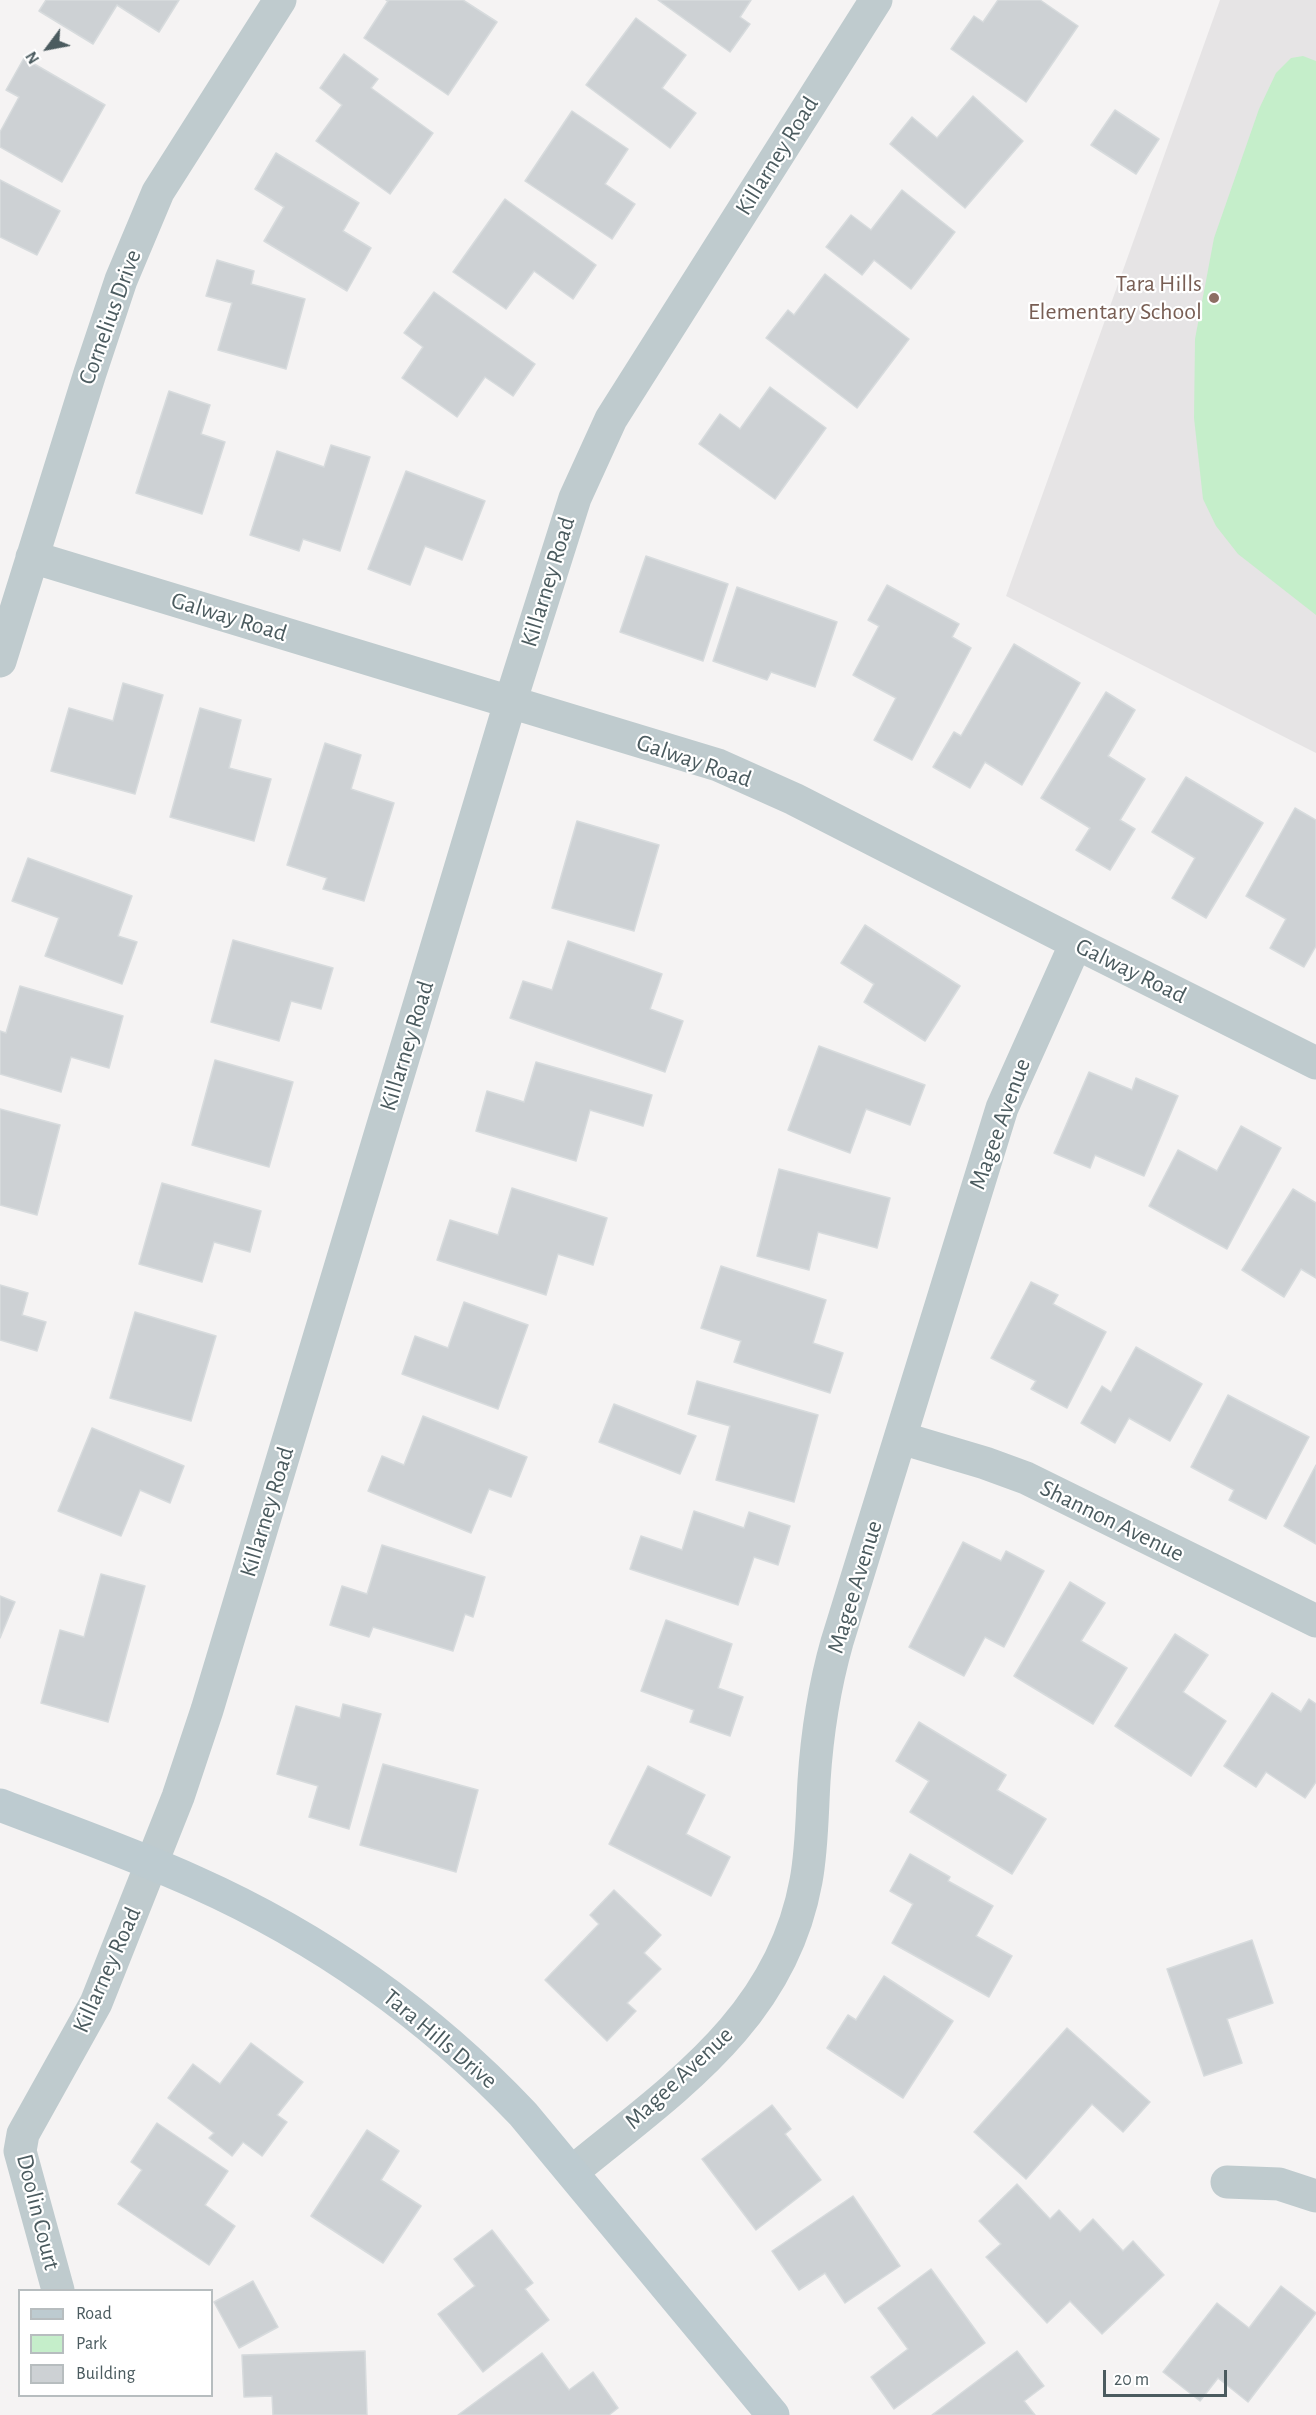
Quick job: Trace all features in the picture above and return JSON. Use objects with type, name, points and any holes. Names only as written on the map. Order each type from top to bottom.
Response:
[{"type":"street","name":"Cornelius Drive","points":[[0,661],[121,280],[158,192],[280,0]]},
{"type":"street","name":"Killarney Road","points":[[23,2134],[96,2003],[178,1797],[207,1710],[510,704],[575,498],[610,419],[876,0]]},
{"type":"street","name":"Galway Road","points":[[32,557],[510,704],[718,765],[794,800],[1316,1063]]},
{"type":"street","name":"Magee Avenue","points":[[572,2172],[690,2075],[724,2040],[754,2005],[777,1969],[794,1932],[806,1880],[818,1730],[825,1685],[1002,1107],[1076,944]]},
{"type":"street","name":"Shannon Avenue","points":[[902,1438],[1026,1478],[1316,1621]]},
{"type":"street","name":"Tara Hills Drive","points":[[0,1805],[194,1881],[282,1926],[387,1992],[492,2081],[572,2172],[773,2415]]},
{"type":"street","name":"Doolin Court","points":[[23,2134],[20,2151],[58,2289]]},
{"type":"street","points":[[1227,2182],[1279,2184],[1316,2196]]},
{"type":"shaded area","name":"Tara Hills Elementary School","points":[[1220,0],[1316,0],[1316,753],[1006,596]]},
{"type":"green space","points":[[1303,56],[1316,61],[1316,615],[1238,554],[1216,526],[1203,499],[1194,418],[1195,339],[1214,238],[1259,109],[1276,73],[1291,58]]},
{"type":"building","points":[[46,0],[179,0],[159,32],[117,5],[93,44],[39,11]]},
{"type":"building","points":[[386,0],[463,0],[497,22],[448,95],[364,38],[388,1]]},
{"type":"building","points":[[658,0],[751,0],[740,17],[750,24],[730,52]]},
{"type":"building","points":[[998,0],[1040,0],[1078,26],[1026,102],[951,49],[974,16],[983,22]]},
{"type":"building","points":[[636,18],[686,55],[662,88],[696,113],[670,148],[586,85]]},
{"type":"building","points":[[344,54],[378,79],[371,88],[433,133],[390,194],[316,141],[342,105],[320,88]]},
{"type":"building","points":[[24,58],[105,105],[62,182],[0,147],[0,132],[19,97],[6,90]]},
{"type":"building","points":[[973,96],[1023,141],[965,208],[890,144],[912,117],[937,138]]},
{"type":"building","points":[[1115,110],[1159,139],[1136,174],[1091,145]]},
{"type":"building","points":[[572,111],[628,149],[605,184],[635,204],[612,239],[525,181]]},
{"type":"building","points":[[276,153],[359,203],[343,231],[371,248],[347,291],[264,241],[284,207],[255,189]]},
{"type":"building","points":[[0,180],[60,211],[37,255],[0,237]]},
{"type":"building","points":[[902,190],[955,232],[911,289],[874,260],[862,275],[826,247],[851,215],[871,230]]},
{"type":"building","points":[[505,199],[596,265],[573,299],[534,271],[506,309],[453,272]]},
{"type":"building","points":[[217,260],[254,271],[251,284],[305,299],[286,369],[218,350],[232,303],[206,296]]},
{"type":"building","points":[[825,274],[909,339],[857,408],[766,338],[788,310],[794,315]]},
{"type":"building","points":[[434,292],[535,364],[513,396],[485,377],[457,417],[402,378],[423,347],[404,333]]},
{"type":"building","points":[[770,387],[826,428],[775,499],[699,444],[720,414],[740,429]]},
{"type":"building","points":[[169,391],[210,405],[201,434],[225,442],[202,514],[136,493]]},
{"type":"building","points":[[331,445],[370,457],[340,551],[303,539],[299,551],[250,535],[277,451],[324,467]]},
{"type":"building","points":[[406,471],[485,501],[462,560],[425,546],[410,585],[368,569]]},
{"type":"building","points":[[646,556],[728,584],[703,661],[620,632]]},
{"type":"building","points":[[887,585],[959,624],[952,637],[971,648],[912,760],[874,740],[896,698],[853,675],[879,626],[868,620]]},
{"type":"building","points":[[737,587],[837,622],[815,687],[771,672],[767,680],[713,661]]},
{"type":"building","points":[[1014,644],[1080,683],[1022,785],[985,762],[970,788],[933,767],[954,732],[961,736]]},
{"type":"building","points":[[123,683],[163,695],[135,794],[51,771],[69,708],[113,721]]},
{"type":"building","points":[[1106,692],[1135,710],[1108,756],[1145,779],[1120,820],[1135,829],[1110,870],[1076,850],[1090,828],[1041,798]]},
{"type":"building","points":[[200,708],[241,720],[229,768],[271,779],[254,841],[170,817]]},
{"type":"building","points":[[325,743],[361,755],[351,789],[394,803],[364,901],[323,889],[327,878],[287,865]]},
{"type":"building","points":[[1186,777],[1263,823],[1206,918],[1172,898],[1195,858],[1152,832]]},
{"type":"building","points":[[1295,808],[1316,820],[1316,946],[1304,967],[1270,948],[1286,919],[1246,896]]},
{"type":"building","points":[[577,821],[659,845],[634,931],[552,908]]},
{"type":"building","points":[[28,858],[132,896],[118,936],[137,942],[122,984],[45,956],[59,918],[12,901]]},
{"type":"building","points":[[865,925],[960,986],[925,1041],[864,1002],[874,984],[841,963]]},
{"type":"building","points":[[233,940],[333,968],[321,1009],[291,1001],[279,1041],[211,1022]]},
{"type":"building","points":[[568,941],[662,974],[650,1009],[683,1021],[665,1072],[510,1018],[523,981],[552,990]]},
{"type":"building","points":[[20,986],[123,1016],[109,1068],[71,1057],[61,1092],[0,1074],[0,1031],[6,1033]]},
{"type":"building","points":[[819,1046],[925,1085],[910,1125],[866,1109],[850,1153],[788,1130]]},
{"type":"building","points":[[215,1060],[293,1082],[269,1167],[192,1145]]},
{"type":"building","points":[[536,1062],[652,1095],[643,1126],[590,1110],[576,1161],[476,1131],[487,1091],[524,1102]]},
{"type":"building","points":[[1089,1072],[1132,1090],[1136,1078],[1178,1096],[1144,1176],[1095,1155],[1090,1168],[1054,1153]]},
{"type":"building","points":[[0,1109],[60,1125],[37,1215],[0,1205]]},
{"type":"building","points":[[1241,1126],[1281,1148],[1227,1249],[1149,1206],[1178,1150],[1217,1171]]},
{"type":"building","points":[[779,1169],[890,1198],[877,1248],[818,1232],[809,1270],[757,1256]]},
{"type":"building","points":[[162,1183],[261,1211],[250,1252],[214,1242],[202,1282],[139,1264]]},
{"type":"building","points":[[512,1188],[607,1218],[593,1265],[558,1254],[546,1295],[437,1260],[450,1220],[498,1235]]},
{"type":"building","points":[[1293,1189],[1316,1203],[1316,1278],[1301,1269],[1284,1297],[1242,1270]]},
{"type":"building","points":[[721,1266],[826,1300],[813,1343],[843,1353],[830,1393],[734,1362],[741,1341],[701,1328]]},
{"type":"building","points":[[1031,1282],[1058,1295],[1053,1304],[1106,1332],[1067,1408],[1031,1389],[1036,1381],[991,1358]]},
{"type":"building","points":[[0,1285],[28,1293],[22,1315],[46,1322],[37,1351],[0,1340]]},
{"type":"building","points":[[464,1302],[528,1325],[498,1409],[402,1374],[415,1336],[448,1348]]},
{"type":"building","points":[[135,1312],[216,1336],[191,1421],[110,1398]]},
{"type":"building","points":[[1136,1347],[1202,1384],[1170,1441],[1129,1418],[1115,1443],[1081,1423],[1102,1386],[1111,1392]]},
{"type":"building","points":[[697,1381],[818,1415],[794,1502],[716,1480],[730,1426],[688,1414]]},
{"type":"building","points":[[1228,1395],[1309,1437],[1266,1519],[1229,1500],[1234,1490],[1191,1467]]},
{"type":"building","points":[[614,1404],[696,1436],[680,1474],[599,1442]]},
{"type":"building","points":[[423,1416],[527,1457],[511,1497],[489,1489],[471,1533],[368,1491],[382,1456],[404,1465]]},
{"type":"building","points":[[92,1428],[184,1466],[170,1503],[140,1490],[121,1536],[58,1511]]},
{"type":"building","points":[[1316,1465],[1316,1544],[1284,1526]]},
{"type":"building","points":[[694,1511],[744,1528],[749,1512],[790,1526],[778,1565],[754,1557],[738,1605],[630,1569],[641,1536],[682,1550]]},
{"type":"building","points":[[963,1542],[1001,1561],[1006,1551],[1044,1571],[1004,1647],[985,1637],[964,1676],[909,1647]]},
{"type":"building","points":[[382,1545],[485,1577],[473,1617],[465,1614],[453,1651],[373,1627],[369,1637],[330,1625],[342,1586],[367,1594]]},
{"type":"building","points":[[101,1574],[145,1586],[108,1722],[41,1703],[60,1630],[84,1637]]},
{"type":"building","points":[[1070,1582],[1105,1603],[1081,1641],[1127,1668],[1093,1724],[1014,1676]]},
{"type":"building","points":[[0,1596],[15,1602],[0,1638]]},
{"type":"building","points":[[666,1620],[732,1644],[718,1688],[743,1697],[730,1736],[690,1722],[694,1710],[641,1691]]},
{"type":"building","points":[[1175,1634],[1208,1655],[1183,1692],[1226,1721],[1191,1776],[1115,1726]]},
{"type":"building","points":[[1272,1693],[1301,1712],[1309,1699],[1316,1704],[1316,1782],[1305,1798],[1266,1772],[1256,1787],[1224,1766]]},
{"type":"building","points":[[343,1704],[381,1714],[349,1829],[309,1817],[318,1786],[277,1774],[296,1706],[340,1718]]},
{"type":"building","points":[[919,1722],[1006,1775],[997,1790],[1046,1819],[1012,1874],[910,1812],[929,1781],[896,1761]]},
{"type":"building","points":[[383,1764],[478,1790],[456,1872],[360,1845]]},
{"type":"building","points":[[648,1766],[705,1795],[686,1834],[730,1857],[711,1896],[609,1844]]},
{"type":"building","points":[[910,1854],[950,1877],[948,1881],[993,1906],[976,1936],[1012,1956],[989,1997],[892,1943],[913,1904],[890,1891]]},
{"type":"building","points":[[614,1890],[661,1935],[644,1953],[661,1969],[627,2003],[636,2011],[607,2041],[545,1980],[599,1924],[590,1915]]},
{"type":"building","points":[[1252,1940],[1273,2003],[1227,2019],[1242,2063],[1204,2076],[1167,1969]]},
{"type":"building","points":[[884,1976],[953,2021],[903,2098],[827,2048],[848,2015],[856,2020]]},
{"type":"building","points":[[1067,2028],[1150,2102],[1123,2132],[1092,2104],[1026,2179],[974,2132]]},
{"type":"building","points":[[251,2043],[303,2082],[277,2115],[287,2122],[262,2156],[243,2142],[232,2156],[209,2138],[214,2133],[168,2098],[193,2064],[220,2084]]},
{"type":"building","points":[[772,2105],[791,2129],[785,2134],[821,2180],[756,2230],[702,2159]]},
{"type":"building","points":[[157,2123],[228,2171],[205,2205],[235,2226],[209,2265],[118,2204],[142,2170],[131,2162]]},
{"type":"building","points":[[367,2130],[399,2151],[381,2180],[421,2206],[383,2263],[311,2216]]},
{"type":"building","points":[[1017,2184],[1050,2219],[1059,2210],[1080,2232],[1093,2219],[1123,2251],[1133,2241],[1164,2275],[1102,2334],[1070,2301],[1047,2323],[986,2257],[1001,2244],[979,2221]]},
{"type":"building","points":[[853,2196],[900,2266],[845,2303],[825,2273],[799,2290],[772,2251]]},
{"type":"building","points":[[492,2230],[533,2283],[525,2289],[549,2320],[483,2372],[438,2314],[475,2286],[454,2259]]},
{"type":"building","points":[[931,2269],[985,2343],[894,2409],[871,2377],[908,2349],[878,2308]]},
{"type":"building","points":[[253,2281],[278,2327],[239,2348],[214,2302]]},
{"type":"building","points":[[1281,2286],[1316,2313],[1248,2402],[1218,2378],[1200,2401],[1163,2372],[1217,2303],[1249,2328]]},
{"type":"building","points":[[365,2351],[367,2415],[273,2415],[272,2396],[244,2397],[242,2355]]},
{"type":"building","points":[[1017,2351],[1044,2386],[1024,2401],[1035,2415],[932,2415]]},
{"type":"building","points":[[542,2353],[569,2390],[593,2372],[618,2408],[609,2415],[458,2415]]},
{"type":"place","name":"Tara Hills Elementary School","points":[[1214,298]]}]
